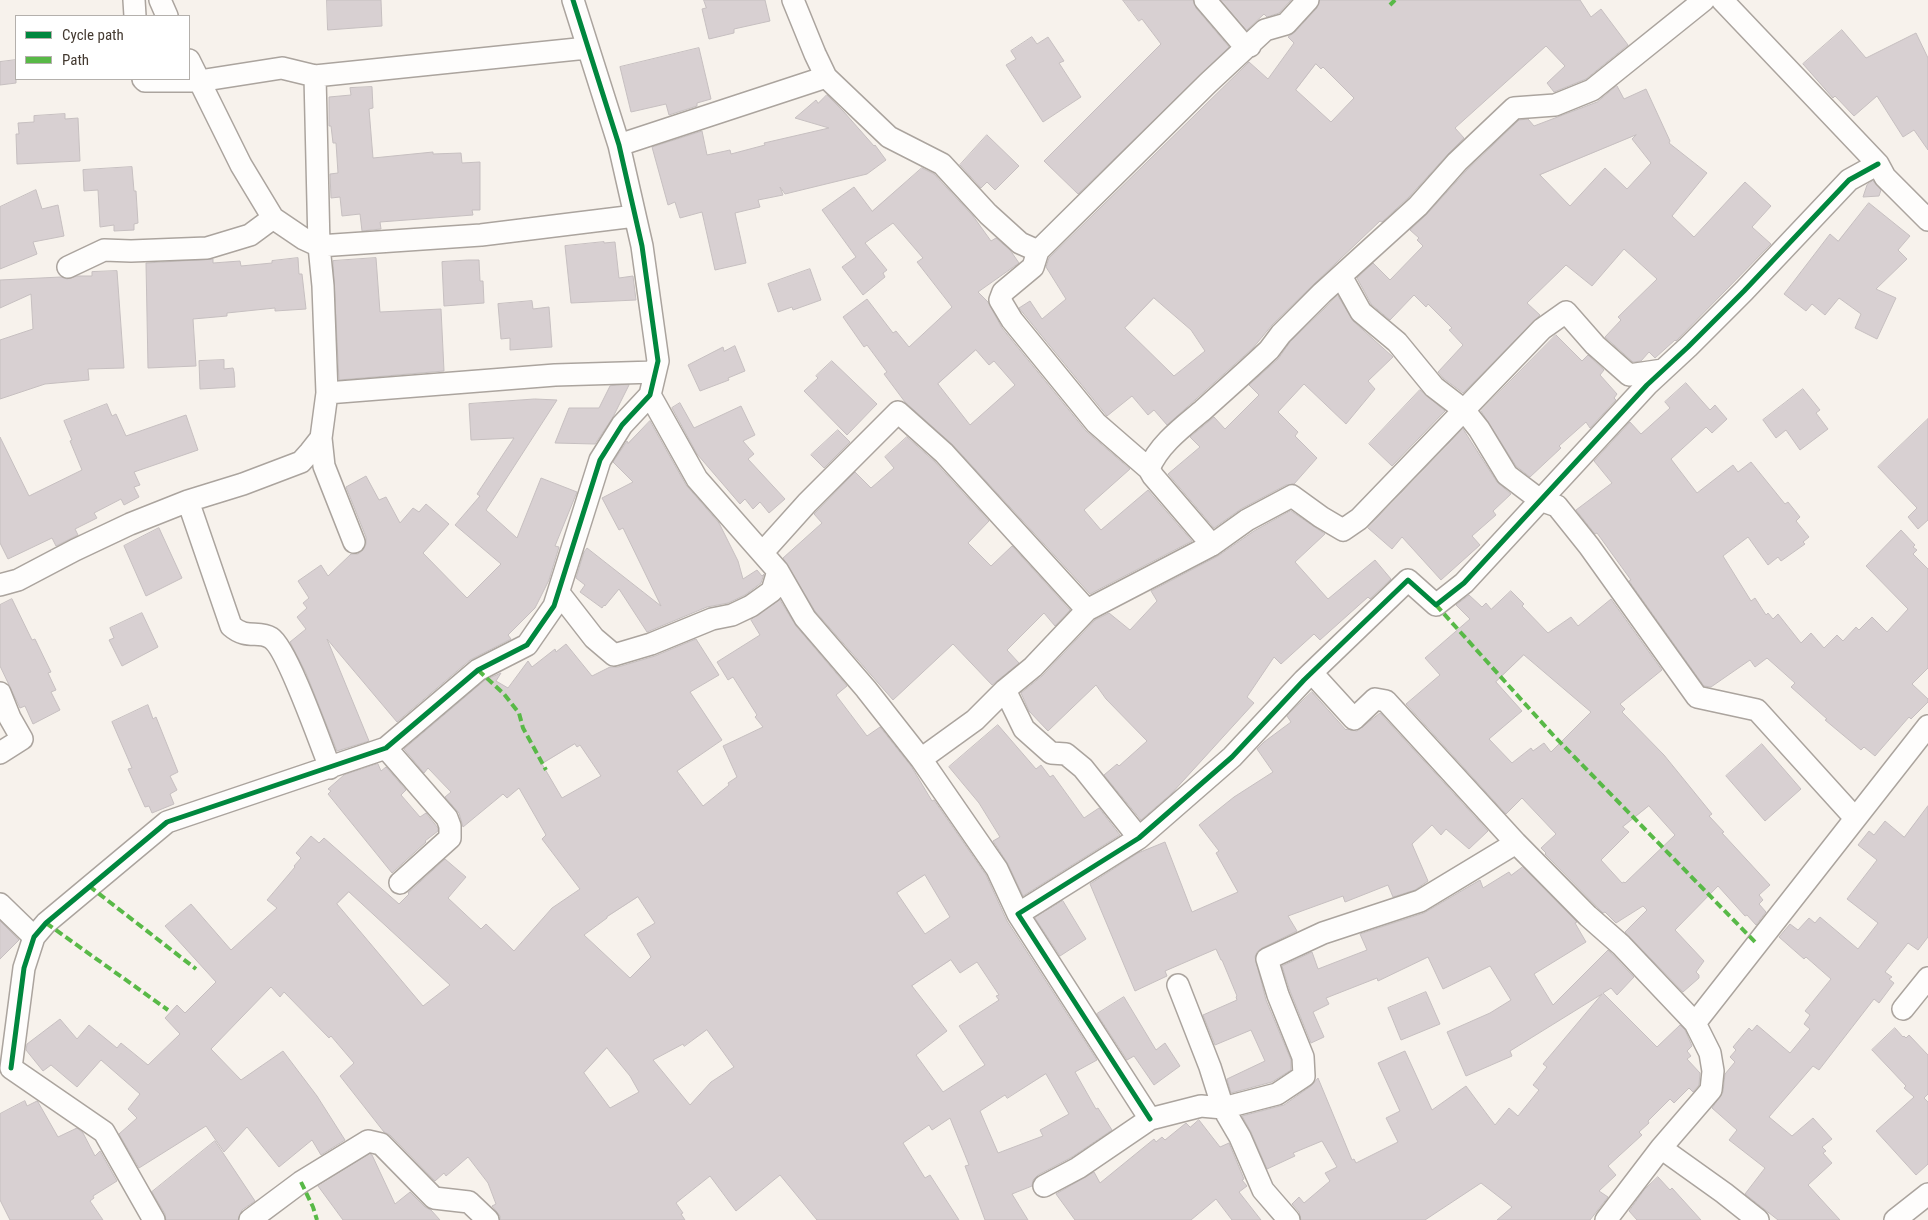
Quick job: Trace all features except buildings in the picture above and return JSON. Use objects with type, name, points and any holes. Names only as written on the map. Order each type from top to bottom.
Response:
[{"type":"street","points":[[134,0],[134,15]]},
{"type":"street","points":[[160,0],[168,15]]},
{"type":"street","points":[[154,1220],[104,1132],[5,1071],[24,968],[34,937],[46,923],[167,822],[386,748],[478,670],[527,645],[554,606],[600,460],[622,425],[650,395],[658,361],[642,246],[620,145],[573,0]]},
{"type":"street","points":[[792,0],[814,54],[826,77],[889,137],[942,164],[988,214],[1020,243],[1038,251]]},
{"type":"street","points":[[1205,0],[1241,42],[1250,46]]},
{"type":"street","points":[[1212,546],[1149,469],[1096,423],[1012,320],[1000,300],[1003,292],[1033,267],[1038,251],[1208,83],[1250,46],[1265,30],[1286,24],[1308,0]]},
{"type":"street","points":[[1149,469],[1152,461],[1180,430],[1262,356],[1281,334],[1341,276],[1418,206],[1457,162],[1514,108],[1555,105],[1592,90],[1704,0]]},
{"type":"street","points":[[1722,0],[1878,164],[1885,177],[1928,220]]},
{"type":"street","points":[[144,80],[199,81],[282,68],[314,76],[587,48]]},
{"type":"street","points":[[190,62],[241,165],[273,218],[318,246],[481,235],[635,216]]},
{"type":"street","points":[[314,76],[318,246],[323,286],[327,393],[321,438],[324,466],[354,542]]},
{"type":"street","points":[[620,145],[826,77]]},
{"type":"street","points":[[1018,914],[1139,838],[1232,757],[1312,673],[1408,580],[1436,605],[1464,583],[1647,385],[1744,292],[1848,180],[1878,164]]},
{"type":"street","points":[[68,267],[104,250],[132,251],[207,248],[250,235],[273,218]]},
{"type":"street","points":[[1341,276],[1361,312],[1397,342],[1434,387],[1464,410],[1479,429],[1507,475],[1540,500],[1557,506],[1697,697],[1757,710],[1855,818]]},
{"type":"street","points":[[921,760],[975,720],[1005,690],[1033,667],[1088,610],[1212,546],[1247,520],[1292,496],[1343,530],[1358,519],[1542,329],[1566,312],[1595,345],[1629,374],[1663,370]]},
{"type":"street","points":[[327,393],[555,376],[655,372]]},
{"type":"street","points":[[650,395],[697,478],[778,571],[805,618],[866,689],[921,760],[997,870],[1018,914],[1150,1119]]},
{"type":"street","points":[[763,552],[807,503],[898,412],[944,453],[1088,610]]},
{"type":"street","points":[[0,585],[18,580],[130,524],[188,501],[251,481],[301,462],[321,438]]},
{"type":"street","points":[[188,501],[231,626],[239,633],[264,635],[277,643],[294,674],[330,768]]},
{"type":"street","points":[[559,593],[594,638],[614,655],[651,644],[712,619],[732,615],[751,606],[772,591],[778,571]]},
{"type":"street","points":[[1312,673],[1354,719],[1375,698],[1386,701],[1516,843],[1588,916],[1621,945],[1695,1023],[1710,1053],[1713,1071],[1711,1090],[1661,1148],[1606,1220]]},
{"type":"street","points":[[1005,690],[1024,729],[1051,753],[1066,754],[1083,768],[1139,838]]},
{"type":"street","points":[[0,693],[10,718],[22,739],[0,753]]},
{"type":"street","points":[[1695,1023],[1928,726]]},
{"type":"street","points":[[386,748],[447,818],[450,826],[450,838],[400,883]]},
{"type":"street","points":[[1044,1186],[1078,1168],[1150,1119],[1201,1106],[1223,1108],[1277,1094],[1304,1076],[1303,1057],[1278,995],[1267,959],[1323,933],[1420,901],[1516,843]]},
{"type":"street","points":[[0,904],[34,937]]},
{"type":"street","points":[[1903,1010],[1928,978]]},
{"type":"street","points":[[1178,985],[1210,1067],[1223,1108],[1240,1137],[1263,1190],[1289,1220]]},
{"type":"street","points":[[250,1220],[301,1182],[368,1141],[381,1144],[434,1198],[469,1202],[488,1220]]},
{"type":"street","points":[[1661,1148],[1724,1192],[1758,1220]]},
{"type":"street","points":[[1895,1220],[1928,1194]]},
{"type":"marked path","points":[[1390,5],[1395,0]]},
{"type":"marked path","points":[[1436,605],[1554,736],[1757,944]]},
{"type":"marked path","points":[[478,670],[504,694],[519,713],[523,728],[546,770]]},
{"type":"marked path","points":[[89,886],[196,969]]},
{"type":"marked path","points":[[46,923],[168,1010]]},
{"type":"marked path","points":[[301,1182],[317,1220]]},
{"type":"cycle path","points":[[11,1068],[24,968],[34,937],[46,923],[167,822],[386,748],[478,670],[527,645],[554,606],[600,460],[622,425],[650,395],[658,361],[642,246],[619,145],[573,0]]},
{"type":"cycle path","points":[[1150,1119],[1018,914],[1139,838],[1232,757],[1304,680],[1408,580],[1436,605],[1464,583],[1647,385],[1744,291],[1849,180],[1878,164]]}]
